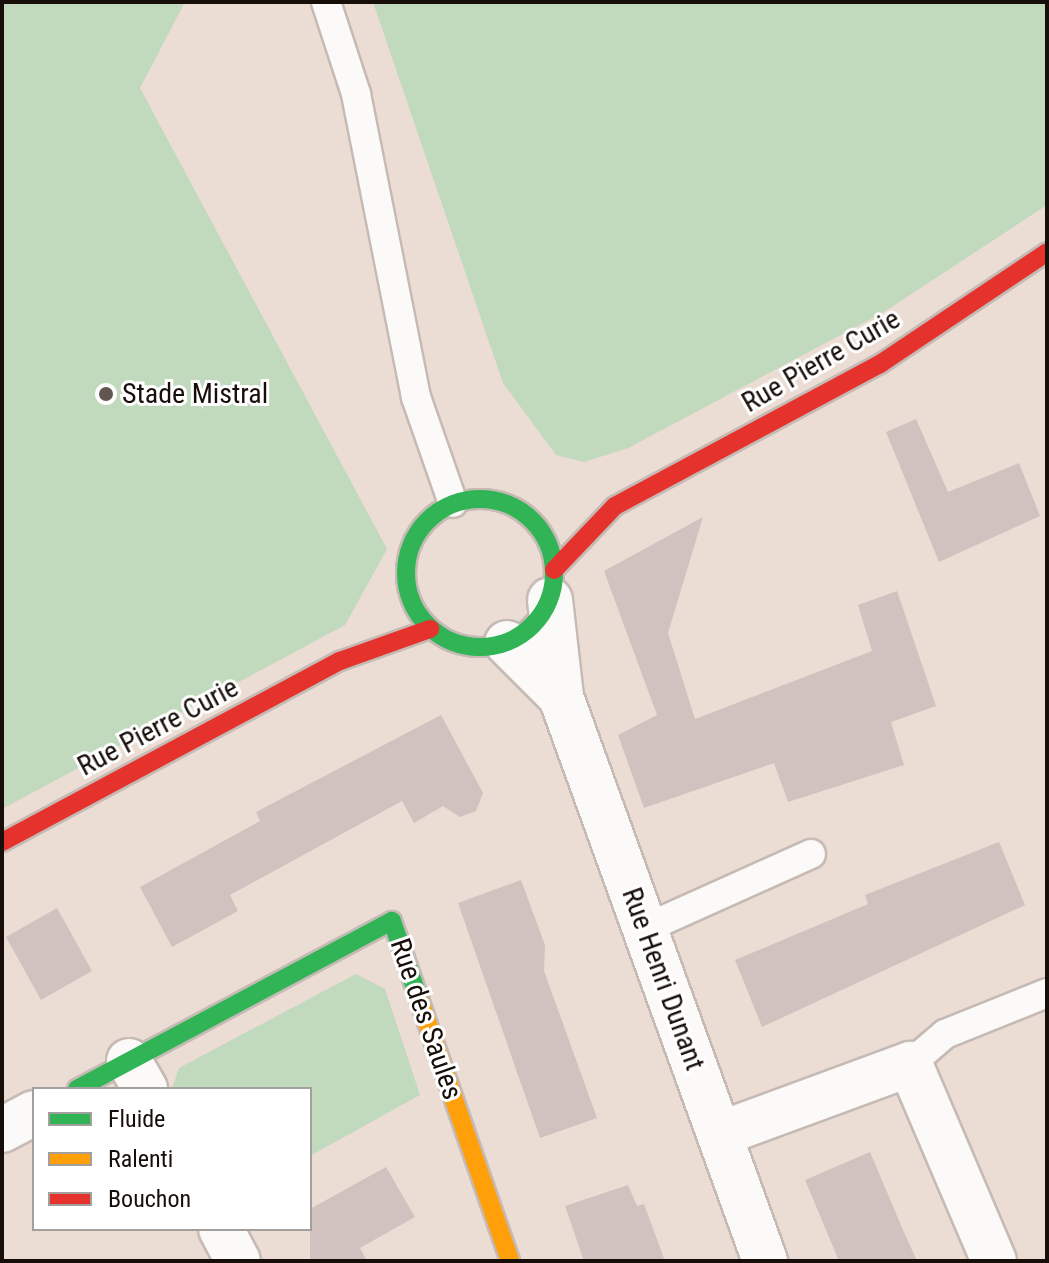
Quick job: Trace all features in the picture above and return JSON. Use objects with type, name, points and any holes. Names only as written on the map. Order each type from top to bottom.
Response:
[{"type":"street","name":"Rue Pierre Curie","points":[[552,585],[615,506],[880,364],[1047,252]]},
{"type":"street","points":[[387,607],[406,585],[415,535],[453,503],[478,498],[525,513],[549,511]]},
{"type":"street","name":"Rue Pierre Curie","points":[[588,508],[615,506]]},
{"type":"street","points":[[406,585],[430,629],[467,647],[507,643],[532,625],[552,585],[550,548],[525,513]]},
{"type":"street","name":"Rue Henri Dunant","points":[[552,585],[561,697],[765,1261]]},
{"type":"street","name":"Rue Pierre Curie","points":[[340,661],[368,628]]},
{"type":"street","name":"Rue Pierre Curie","points":[[2,842],[340,661],[430,629]]},
{"type":"street","name":"Rue Henri Dunant","points":[[507,643],[561,697]]},
{"type":"street","name":"Rue des Saules","points":[[86,1087],[137,1075],[392,921],[510,1261]]},
{"type":"street","points":[[720,1134],[910,1064],[994,1261]]},
{"type":"street","points":[[2,1130],[32,1114]]},
{"type":"street","points":[[222,1231],[238,1261]]},
{"type":"lane","points":[[326,2],[356,94],[416,397],[453,503]]},
{"type":"lane","points":[[644,929],[811,854]]},
{"type":"lane","points":[[910,1064],[945,1034],[1047,993]]},
{"type":"green space","name":"Stade Mistral","points":[[2,2],[185,2],[140,88],[387,549],[345,625],[2,809]]},
{"type":"green space","points":[[373,2],[1047,2],[1047,205],[884,312],[628,448],[584,462],[556,455],[503,383]]},
{"type":"green space","points":[[356,974],[385,989],[420,1095],[312,1155],[312,1087],[173,1087],[179,1068]]},
{"type":"building","points":[[916,419],[948,492],[1019,463],[1040,516],[939,562],[886,432]]},
{"type":"building","points":[[703,517],[668,633],[695,719],[872,651],[858,605],[897,591],[936,706],[891,722],[904,765],[788,802],[774,763],[644,808],[618,735],[657,715],[604,571]]},
{"type":"building","points":[[441,715],[483,793],[476,811],[460,817],[443,806],[414,823],[402,801],[230,895],[238,911],[172,947],[140,887],[260,821],[256,812]]},
{"type":"building","points":[[999,842],[1025,905],[762,1027],[735,960],[868,904],[865,895]]},
{"type":"building","points":[[521,880],[545,945],[544,971],[597,1118],[540,1138],[458,903]]},
{"type":"building","points":[[57,908],[92,971],[41,1000],[6,937]]},
{"type":"building","points":[[870,1152],[917,1261],[839,1261],[805,1180]]},
{"type":"building","points":[[386,1167],[415,1217],[360,1248],[367,1261],[310,1261],[312,1208]]},
{"type":"building","points":[[628,1185],[637,1206],[644,1204],[665,1261],[584,1261],[565,1206]]},
{"type":"traffic: fast","points":[[480,499],[508,504],[533,520],[549,545],[554,573],[549,601],[533,626],[508,642],[480,647],[452,642],[427,626],[411,601],[406,573],[411,545],[427,520],[452,504],[480,499]]},
{"type":"traffic: fast","points":[[81,1087],[392,921],[420,1002]]},
{"type":"traffic: slow","points":[[420,1002],[510,1261]]},
{"type":"traffic: jam","points":[[554,570],[615,506],[880,364],[1047,252]]},
{"type":"traffic: jam","points":[[2,842],[340,661],[430,629]]},
{"type":"place","name":"Stade Mistral","points":[[106,394]]}]
